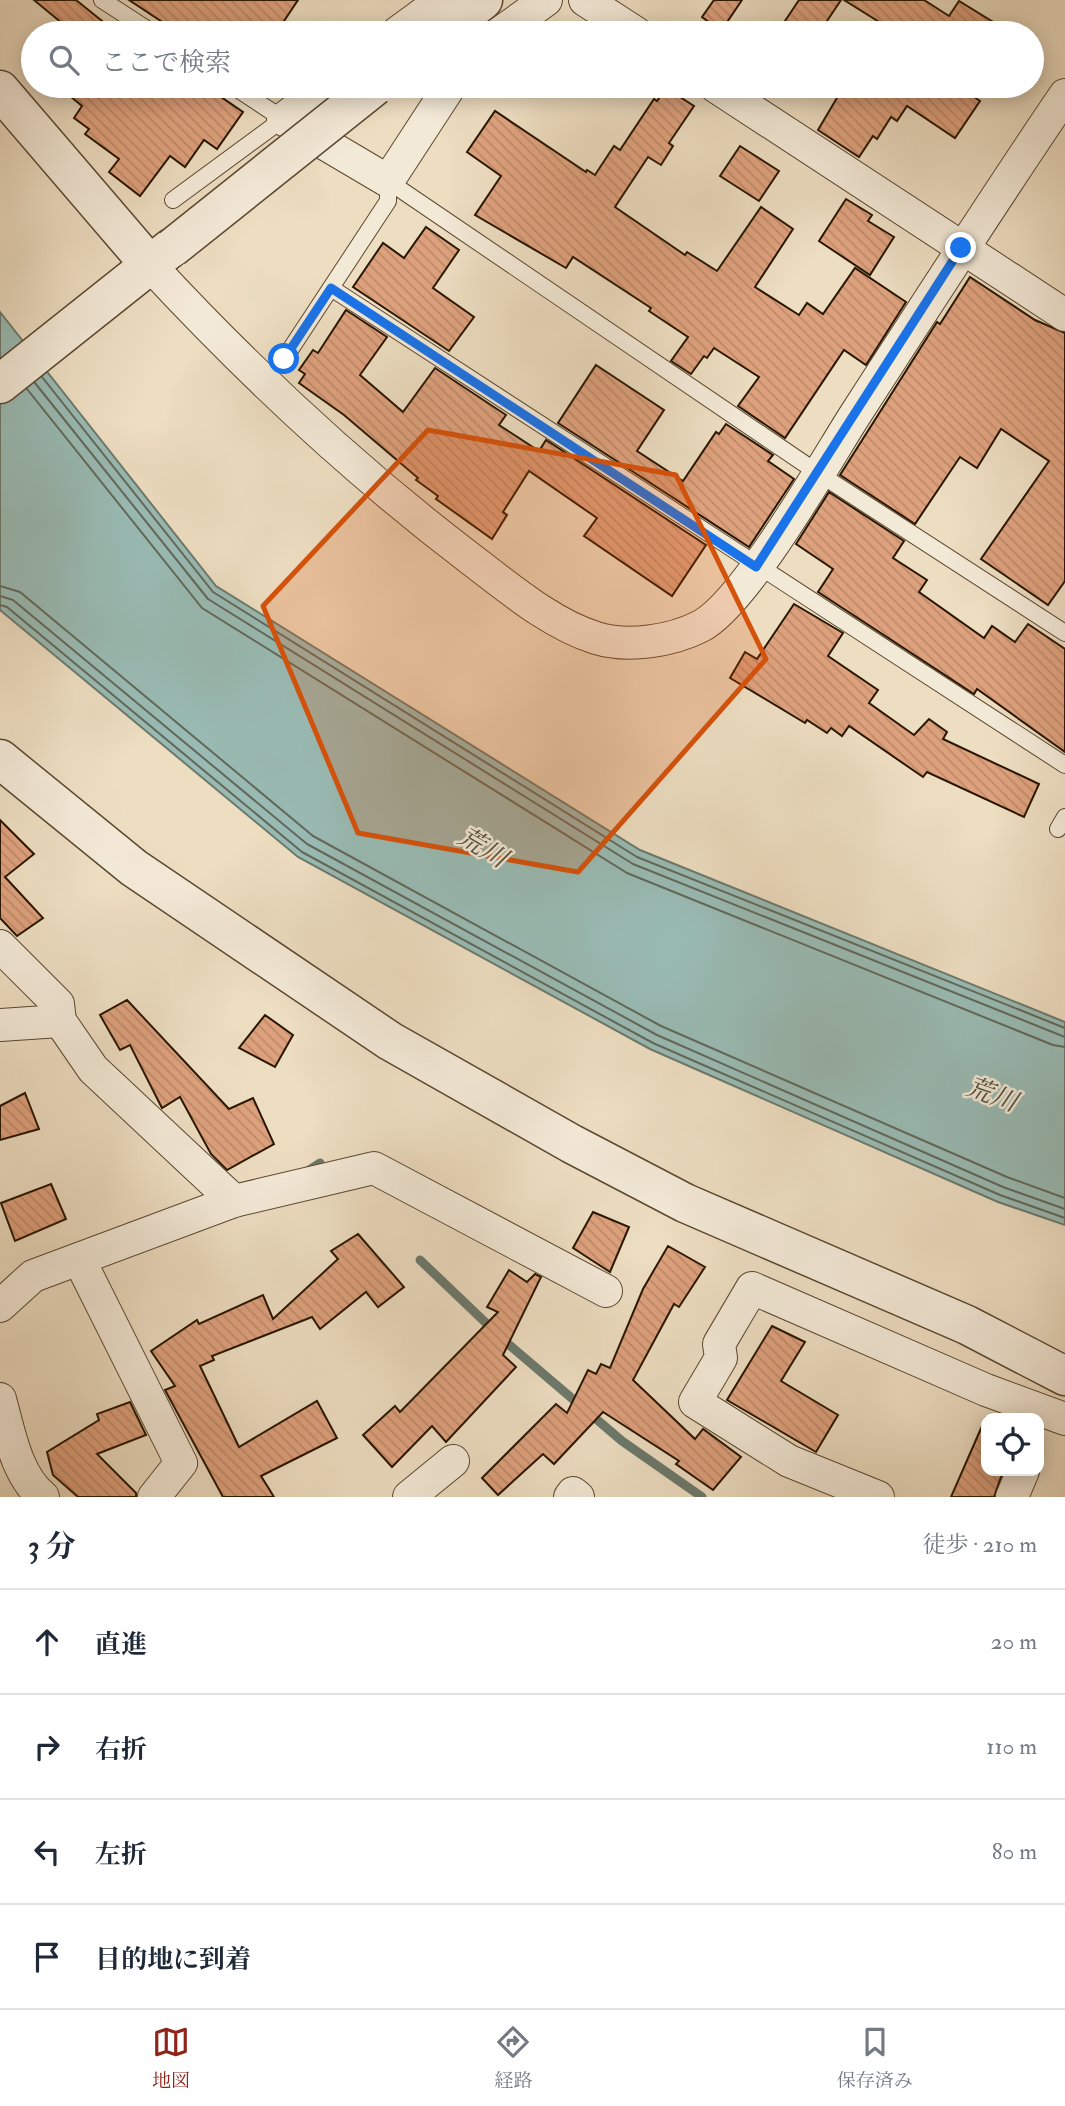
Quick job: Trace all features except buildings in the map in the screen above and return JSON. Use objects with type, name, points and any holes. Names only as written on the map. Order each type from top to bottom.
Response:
[{"type":"street","points":[[413,21],[442,0]]},
{"type":"street","points":[[456,21],[483,0]]},
{"type":"street","points":[[517,21],[546,0]]},
{"type":"street","points":[[586,0],[618,21]]},
{"type":"street","points":[[0,90],[223,344],[289,407],[432,530],[516,593],[564,623],[597,639],[625,642],[670,638],[704,625],[756,567],[961,248],[1065,95]]},
{"type":"street","points":[[311,98],[283,119],[388,181],[442,98]]},
{"type":"street","points":[[0,384],[360,98]]},
{"type":"street","points":[[733,98],[1065,315]]},
{"type":"street","points":[[0,759],[134,868],[390,1041],[685,1203],[967,1325],[1065,1376]]},
{"type":"street","points":[[0,946],[58,1004],[60,1021],[93,1069],[226,1194]]},
{"type":"street","points":[[0,1026],[60,1021]]},
{"type":"street","points":[[0,1306],[33,1276],[79,1259],[226,1194],[374,1168],[606,1291]]},
{"type":"street","points":[[79,1259],[181,1463],[153,1497]]},
{"type":"street","points":[[878,1497],[789,1461],[695,1402],[721,1358],[719,1344],[752,1288],[1050,1420]]},
{"type":"street","points":[[0,1399],[21,1465],[33,1489],[43,1497]]},
{"type":"street","points":[[409,1497],[453,1461]]},
{"type":"street","points":[[1012,1497],[1021,1476]]},
{"type":"street","points":[[570,1497],[573,1493],[578,1497]]},
{"type":"lane","points":[[102,0],[134,21]]},
{"type":"lane","points":[[173,201],[283,119],[251,98]]},
{"type":"lane","points":[[284,359],[388,201],[388,181]]},
{"type":"lane","points":[[388,181],[818,473],[1065,633]]},
{"type":"lane","points":[[331,288],[756,567],[1065,765]]},
{"type":"highlighted area","points":[[428,430],[676,475],[766,659],[578,872],[358,833],[263,606]]},
{"type":"water","name":"荒川","points":[[0,312],[216,586],[640,850],[1065,1022],[1065,1225],[998,1202],[650,1049],[298,857],[0,610]]},
{"type":"waterway","points":[[306,1172],[320,1163]]},
{"type":"waterway","points":[[420,1260],[507,1343],[622,1441],[702,1497]]},
{"type":"route","points":[[284,359],[331,288],[756,567],[961,248]]}]
